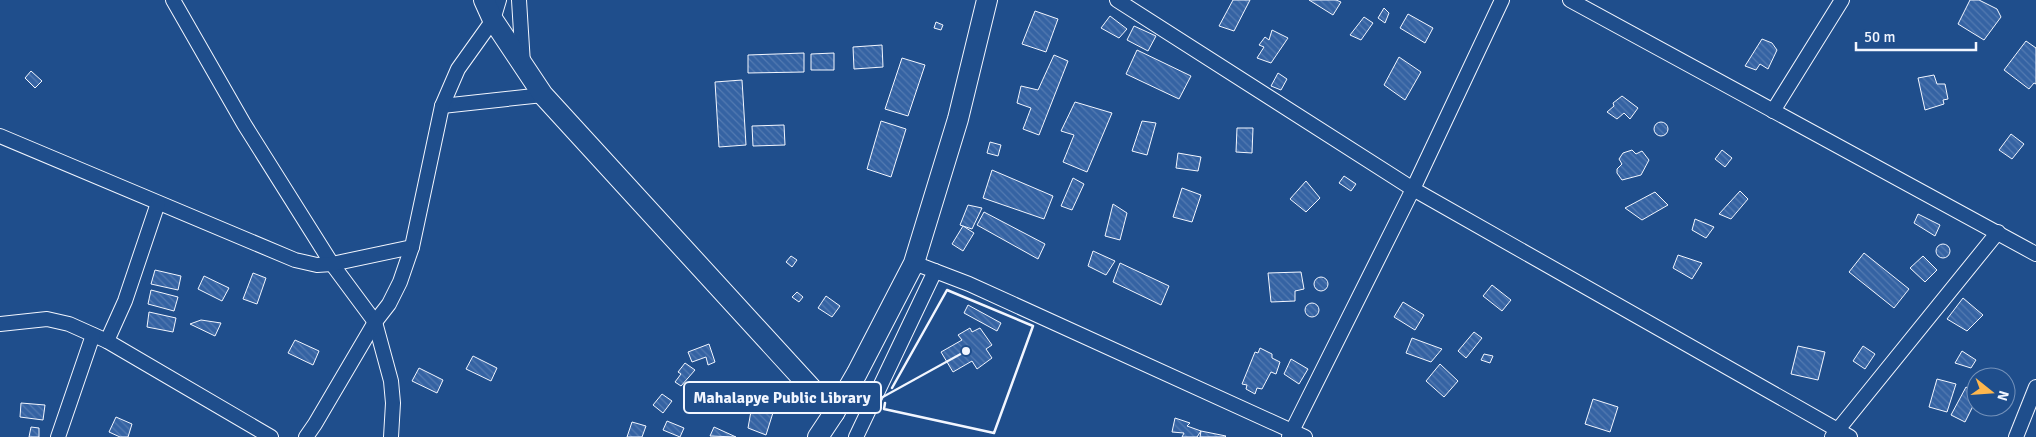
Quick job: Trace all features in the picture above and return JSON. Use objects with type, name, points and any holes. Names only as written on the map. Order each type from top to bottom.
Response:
[{"type":"street","points":[[173,0],[244,124],[332,264],[375,322],[390,380],[393,403],[391,437]]},
{"type":"street","points":[[484,0],[493,20],[543,95],[834,413]]},
{"type":"street","points":[[306,437],[375,322],[389,304],[400,282],[412,248],[442,106],[458,69],[493,20],[499,0]]},
{"type":"street","points":[[519,0],[523,67]]},
{"type":"street","points":[[818,437],[857,373],[914,263],[958,119],[987,0]]},
{"type":"street","points":[[1117,0],[1133,4],[1413,189],[1840,434],[1998,232]]},
{"type":"street","points":[[914,263],[969,284],[1296,435],[1368,276],[1413,189],[1502,0]]},
{"type":"street","points":[[1570,0],[2036,254]]},
{"type":"street","points":[[1773,111],[1842,0]]},
{"type":"street","points":[[442,106],[543,95]]},
{"type":"street","points":[[0,136],[295,260],[316,265],[332,264],[412,248]]},
{"type":"street","points":[[107,341],[128,294],[158,203]]},
{"type":"street","points":[[856,437],[935,271]]},
{"type":"street","points":[[0,324],[47,320],[69,324],[107,341],[271,437]]},
{"type":"street","points":[[58,437],[93,335]]},
{"type":"street","points":[[2016,437],[2036,387]]},
{"type":"building","points":[[1233,0],[1250,0],[1234,31],[1219,26]]},
{"type":"building","points":[[1309,0],[1336,0],[1341,2],[1333,15]]},
{"type":"building","points":[[1970,0],[1979,0],[1997,9],[2001,17],[1984,40],[1958,24]]},
{"type":"building","points":[[1384,8],[1389,13],[1385,23],[1378,18]]},
{"type":"building","points":[[1035,11],[1058,19],[1046,52],[1022,44]]},
{"type":"building","points":[[1408,14],[1433,28],[1425,43],[1400,28]]},
{"type":"building","points":[[1110,16],[1127,29],[1119,38],[1101,28]]},
{"type":"building","points":[[1364,17],[1373,23],[1361,40],[1350,35]]},
{"type":"building","points":[[936,22],[943,25],[941,30],[934,28]]},
{"type":"building","points":[[1134,26],[1156,36],[1148,51],[1127,40]]},
{"type":"building","points":[[1272,30],[1288,38],[1271,63],[1257,58],[1264,47],[1259,45],[1265,37],[1269,40]]},
{"type":"building","points":[[1762,39],[1772,43],[1777,50],[1768,69],[1760,64],[1756,70],[1745,66]]},
{"type":"building","points":[[2026,41],[2036,48],[2036,84],[2034,83],[2029,89],[2004,70]]},
{"type":"building","points":[[882,45],[883,67],[854,69],[853,47]]},
{"type":"building","points":[[1137,50],[1191,76],[1179,99],[1126,74]]},
{"type":"building","points":[[804,53],[804,72],[748,73],[748,55]]},
{"type":"building","points":[[834,53],[834,70],[811,70],[811,54]]},
{"type":"building","points":[[1054,55],[1068,61],[1039,135],[1023,129],[1031,108],[1017,103],[1021,86],[1038,90]]},
{"type":"building","points":[[1399,57],[1421,72],[1405,100],[1384,85]]},
{"type":"building","points":[[902,58],[925,65],[908,116],[885,109]]},
{"type":"building","points":[[31,71],[42,81],[35,88],[25,78]]},
{"type":"building","points":[[1278,73],[1287,79],[1281,90],[1271,86]]},
{"type":"building","points":[[1934,75],[1937,84],[1945,84],[1948,99],[1943,100],[1944,104],[1925,110],[1918,78]]},
{"type":"building","points":[[742,80],[746,145],[719,147],[715,82]]},
{"type":"building","points":[[1622,96],[1638,108],[1630,119],[1624,113],[1617,119],[1607,112],[1614,106],[1613,103]]},
{"type":"building","points":[[1075,102],[1112,113],[1087,172],[1063,162],[1074,135],[1061,131]]},
{"type":"building","points":[[881,121],[906,129],[891,177],[867,169]]},
{"type":"building","points":[[1142,121],[1156,123],[1147,155],[1132,151]]},
{"type":"building","points":[[1661,122],[1666,124],[1668,129],[1666,134],[1661,136],[1656,134],[1654,129],[1656,124]]},
{"type":"building","points":[[784,125],[785,145],[753,146],[752,126]]},
{"type":"building","points":[[1237,128],[1253,128],[1252,153],[1236,152]]},
{"type":"building","points":[[2011,134],[2024,144],[2012,159],[1999,150]]},
{"type":"building","points":[[990,142],[1001,145],[998,156],[987,153]]},
{"type":"building","points":[[1632,150],[1636,154],[1642,151],[1649,160],[1641,175],[1622,180],[1617,173],[1617,169],[1622,164],[1619,159],[1623,153]]},
{"type":"building","points":[[1722,150],[1732,158],[1725,167],[1715,159]]},
{"type":"building","points":[[1178,153],[1201,157],[1198,171],[1176,168]]},
{"type":"building","points":[[992,170],[1053,196],[1044,219],[983,198]]},
{"type":"building","points":[[1344,176],[1356,184],[1351,191],[1339,183]]},
{"type":"building","points":[[1073,178],[1084,184],[1072,210],[1061,206]]},
{"type":"building","points":[[1306,181],[1320,198],[1306,212],[1290,199]]},
{"type":"building","points":[[1182,188],[1201,195],[1192,222],[1173,217]]},
{"type":"building","points":[[1740,191],[1748,199],[1731,219],[1719,214]]},
{"type":"building","points":[[1655,192],[1668,205],[1642,220],[1625,208]]},
{"type":"building","points":[[1113,204],[1127,213],[1120,240],[1105,236]]},
{"type":"building","points":[[968,205],[982,208],[972,229],[960,225]]},
{"type":"building","points":[[984,212],[1045,244],[1038,259],[977,225]]},
{"type":"building","points":[[1918,214],[1940,225],[1935,236],[1914,223]]},
{"type":"building","points":[[1695,219],[1714,227],[1706,238],[1692,230]]},
{"type":"building","points":[[963,226],[974,233],[963,251],[952,244]]},
{"type":"building","points":[[1943,244],[1948,246],[1950,251],[1948,256],[1943,258],[1938,256],[1936,251],[1938,246]]},
{"type":"building","points":[[1093,251],[1115,261],[1106,275],[1088,266]]},
{"type":"building","points":[[1864,253],[1909,289],[1894,308],[1849,272]]},
{"type":"building","points":[[1678,255],[1702,263],[1692,279],[1673,268]]},
{"type":"building","points":[[791,256],[797,260],[792,267],[786,262]]},
{"type":"building","points":[[1923,256],[1937,270],[1925,282],[1910,268]]},
{"type":"building","points":[[1120,263],[1169,286],[1161,305],[1113,282]]},
{"type":"building","points":[[155,270],[181,276],[178,290],[151,284]]},
{"type":"building","points":[[1301,272],[1304,289],[1295,291],[1295,301],[1271,302],[1268,273]]},
{"type":"building","points":[[253,273],[266,278],[257,304],[243,299]]},
{"type":"building","points":[[204,276],[229,288],[222,301],[198,289]]},
{"type":"building","points":[[1321,277],[1326,279],[1328,284],[1326,289],[1321,291],[1316,289],[1314,284],[1316,279]]},
{"type":"building","points":[[1492,285],[1511,300],[1502,311],[1483,296]]},
{"type":"building","points":[[151,290],[178,297],[174,311],[148,304]]},
{"type":"building","points":[[797,292],[803,297],[799,302],[792,297]]},
{"type":"building","points":[[826,296],[840,306],[832,317],[818,308]]},
{"type":"building","points":[[1963,298],[1983,315],[1967,331],[1947,319]]},
{"type":"building","points":[[1403,302],[1424,315],[1415,330],[1394,317]]},
{"type":"building","points":[[1309,303],[1315,303],[1319,310],[1315,317],[1309,317],[1305,313],[1305,307]]},
{"type":"building","points":[[968,305],[1001,323],[997,331],[964,313]]},
{"type":"building","points":[[149,312],[176,318],[173,332],[147,327]]},
{"type":"building","points":[[201,320],[221,323],[215,336],[190,324]]},
{"type":"building","points":[[970,328],[972,332],[980,328],[992,345],[986,349],[992,358],[977,369],[972,361],[953,372],[941,352],[962,340],[958,335]]},
{"type":"building","points":[[1474,332],[1482,338],[1466,358],[1458,351]]},
{"type":"building","points":[[1412,338],[1442,349],[1431,362],[1406,353]]},
{"type":"building","points":[[295,340],[319,351],[313,365],[288,353]]},
{"type":"building","points":[[709,344],[715,362],[708,365],[706,357],[692,362],[688,352]]},
{"type":"building","points":[[1798,346],[1825,352],[1818,380],[1791,374]]},
{"type":"building","points":[[1863,346],[1875,354],[1865,369],[1853,361]]},
{"type":"building","points":[[1260,348],[1272,354],[1272,358],[1280,362],[1276,374],[1271,372],[1262,389],[1257,388],[1255,394],[1246,389],[1247,385],[1242,384],[1255,352],[1258,353]]},
{"type":"building","points":[[1962,351],[1976,360],[1972,367],[1955,363]]},
{"type":"building","points":[[1484,354],[1493,356],[1490,363],[1481,360]]},
{"type":"building","points":[[473,356],[497,368],[491,381],[466,369]]},
{"type":"building","points":[[1291,359],[1308,369],[1299,384],[1284,374]]},
{"type":"building","points":[[685,363],[695,370],[681,386],[675,382],[681,374],[678,372]]},
{"type":"building","points":[[1440,364],[1458,381],[1444,397],[1426,381]]},
{"type":"building","points":[[419,368],[443,380],[437,393],[412,381]]},
{"type":"building","points":[[1937,379],[1956,384],[1947,412],[1929,407]]},
{"type":"building","points":[[1966,387],[1968,417],[1965,422],[1951,415]]},
{"type":"building","points":[[662,394],[672,401],[663,413],[653,405]]},
{"type":"building","points":[[1593,399],[1618,407],[1610,432],[1585,424]]},
{"type":"building","points":[[753,400],[776,403],[766,435],[748,428]]},
{"type":"building","points":[[21,403],[45,405],[43,420],[20,417]]},
{"type":"building","points":[[116,417],[132,424],[128,437],[120,437],[109,432]]},
{"type":"building","points":[[1175,418],[1190,423],[1187,426],[1201,431],[1197,437],[1182,437],[1184,433],[1172,432]]},
{"type":"building","points":[[667,421],[684,428],[680,437],[663,430]]},
{"type":"building","points":[[632,422],[646,426],[642,437],[627,437]]},
{"type":"building","points":[[31,427],[39,428],[39,437],[29,437]]},
{"type":"building","points":[[714,427],[736,437],[710,436]]},
{"type":"building","points":[[1201,431],[1226,436],[1200,437]]},
{"type":"wall","points":[[885,403],[884,409],[994,433],[1033,326],[947,290],[892,388]]},
{"type":"place","name":"Mahalapye Public Library","points":[[966,351]]}]
